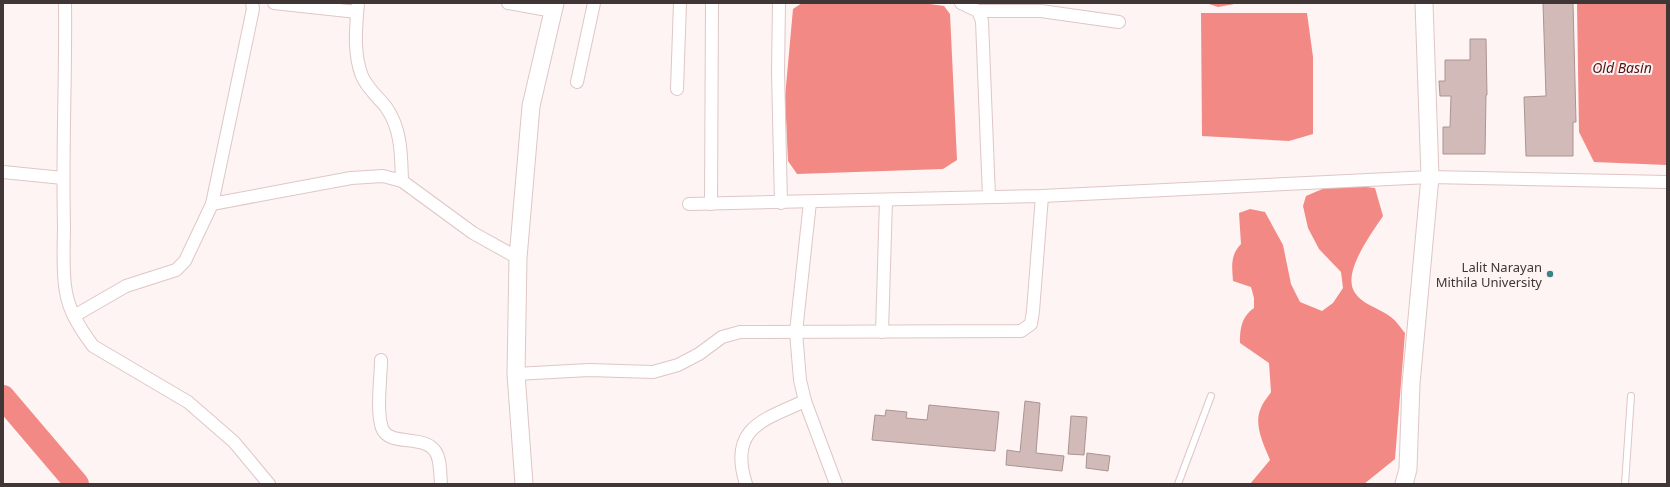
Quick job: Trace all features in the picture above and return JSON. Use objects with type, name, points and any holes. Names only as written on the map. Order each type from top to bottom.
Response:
[{"type":"street","points":[[65,3],[64,178],[66,292],[74,316],[93,346],[188,402],[234,442],[270,484]]},
{"type":"street","points":[[74,316],[126,286],[176,270],[186,261],[212,204],[253,10],[252,3]]},
{"type":"street","points":[[274,3],[358,8],[356,40],[362,76],[367,85],[386,108],[397,128],[400,140],[402,181]]},
{"type":"street","points":[[508,3],[554,7],[531,106],[518,258],[516,374],[524,484]]},
{"type":"street","points":[[576,82],[594,3]]},
{"type":"street","points":[[677,89],[680,3]]},
{"type":"street","points":[[711,204],[712,3]]},
{"type":"street","points":[[779,3],[778,72],[780,203]]},
{"type":"street","points":[[961,3],[978,11],[1041,11],[1119,22]]},
{"type":"street","points":[[1404,484],[1408,469],[1411,384],[1430,177],[1424,3]]},
{"type":"street","points":[[978,11],[982,21],[989,197]]},
{"type":"street","points":[[3,172],[64,178]]},
{"type":"street","points":[[212,204],[352,178],[382,176],[402,181],[473,234],[518,258]]},
{"type":"street","points":[[689,204],[1042,196],[1430,177],[1667,182]]},
{"type":"street","points":[[516,374],[589,370],[654,372],[678,365],[699,354],[722,337],[740,332],[1021,331],[1030,324],[1033,311],[1042,196]]},
{"type":"street","points":[[882,332],[886,200]]},
{"type":"street","points":[[810,202],[796,332],[800,380],[805,401],[836,484]]},
{"type":"street","points":[[381,360],[380,417],[382,429],[390,437],[430,445],[436,452],[441,484]]},
{"type":"street","points":[[746,484],[741,471],[741,459],[742,446],[746,435],[767,419],[805,401]]},
{"type":"lane","points":[[1178,484],[1211,396]]},
{"type":"lane","points":[[1625,484],[1631,396]]},
{"type":"water","points":[[802,3],[923,3],[944,6],[950,14],[957,160],[943,169],[797,174],[788,161],[785,97],[793,9]]},
{"type":"water","points":[[1206,3],[1240,3],[1218,7]]},
{"type":"water","name":"Old Basin","points":[[1577,3],[1667,3],[1667,165],[1594,162],[1579,132]]},
{"type":"water","points":[[1201,13],[1307,13],[1313,57],[1313,134],[1289,141],[1202,136]]},
{"type":"water","points":[[1348,185],[1375,188],[1383,216],[1360,253],[1355,264],[1352,275],[1352,285],[1355,293],[1366,303],[1391,317],[1405,333],[1395,459],[1364,484],[1250,484],[1270,460],[1262,441],[1258,421],[1262,406],[1271,392],[1269,363],[1240,343],[1242,324],[1246,315],[1254,308],[1254,298],[1251,287],[1233,281],[1233,257],[1237,248],[1241,244],[1239,213],[1250,209],[1265,212],[1283,245],[1291,284],[1300,302],[1322,311],[1333,303],[1343,288],[1341,272],[1319,249],[1308,228],[1303,206],[1306,196],[1327,187]]},
{"type":"building","points":[[1543,3],[1573,3],[1576,122],[1573,122],[1573,156],[1526,156],[1524,97],[1546,96]]},
{"type":"building","points":[[1470,39],[1486,39],[1487,95],[1485,154],[1443,154],[1443,127],[1450,127],[1451,96],[1440,96],[1439,81],[1445,81],[1445,60],[1470,60]]},
{"type":"building","points":[[1025,401],[1040,403],[1036,453],[1064,456],[1062,471],[1006,465],[1007,450],[1020,452]]},
{"type":"building","points":[[929,405],[999,412],[995,451],[872,440],[875,415],[885,416],[886,410],[907,412],[906,418],[927,420]]},
{"type":"building","points":[[1071,416],[1087,417],[1084,455],[1068,454]]},
{"type":"building","points":[[1087,453],[1110,456],[1108,471],[1086,468]]},
{"type":"waterway","points":[[3,397],[77,484]]},
{"type":"place","name":"Lalit Narayan Mithila University","points":[[1550,274]]}]
